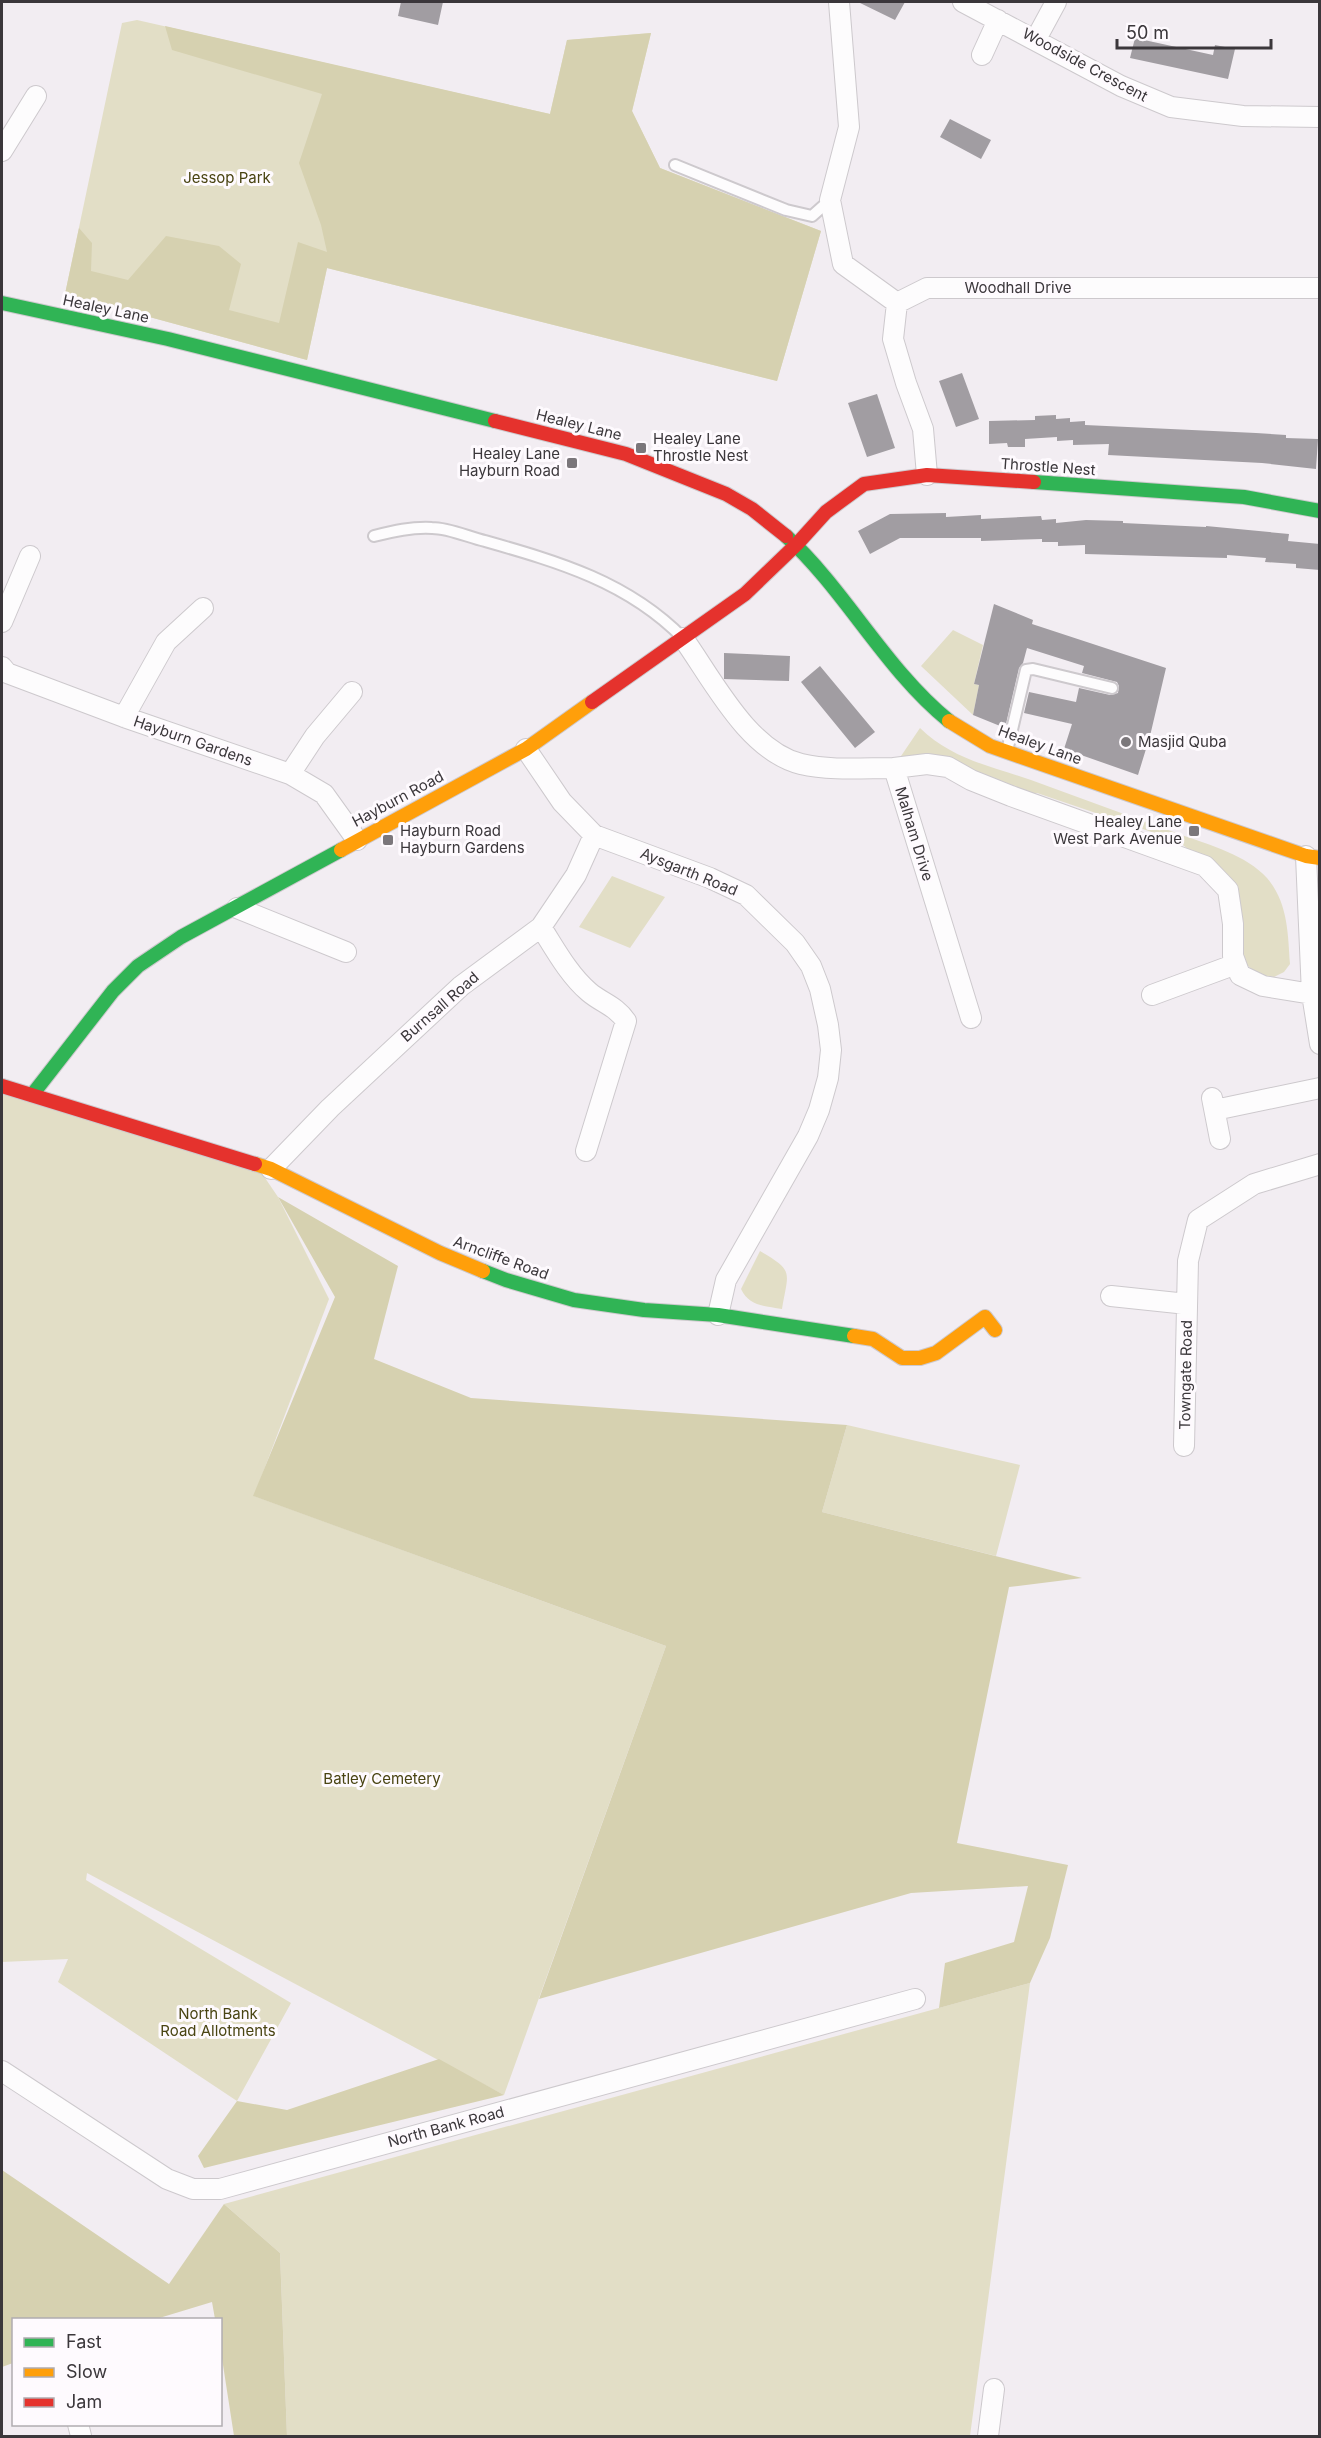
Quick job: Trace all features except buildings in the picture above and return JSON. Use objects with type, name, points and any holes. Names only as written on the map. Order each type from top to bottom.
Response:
[{"type":"street","points":[[839,2],[849,126],[830,200],[843,264],[897,303],[893,339],[923,429],[927,475]]},
{"type":"street","name":"Woodside Crescent","points":[[963,2],[1036,39],[1120,86],[1171,107],[1243,116],[1320,117]]},
{"type":"street","points":[[1036,39],[1056,2]]},
{"type":"street","points":[[982,55],[999,20]]},
{"type":"street","points":[[2,151],[36,96]]},
{"type":"street","name":"Woodhall Drive","points":[[897,303],[927,288],[1320,288]]},
{"type":"street","name":"Healey Lane","points":[[2,303],[180,342],[626,454],[741,501],[797,544],[912,685],[950,722],[990,746],[1313,857]]},
{"type":"street","name":"Throstle Nest","points":[[797,544],[826,512],[864,484],[927,475],[1244,497],[1320,511]]},
{"type":"street","name":"Hayburn Road","points":[[32,1095],[113,991],[138,966],[181,937],[526,749],[745,594],[797,544]]},
{"type":"street","points":[[2,622],[30,556]]},
{"type":"street","points":[[124,717],[166,642],[203,608]]},
{"type":"street","name":"Malham Drive","points":[[683,638],[744,725],[777,753],[799,763],[822,768],[894,768],[971,1018]]},
{"type":"street","name":"Hayburn Gardens","points":[[3,674],[290,774],[324,794],[357,840]]},
{"type":"street","points":[[290,774],[315,736],[352,692]]},
{"type":"street","name":"Aysgarth Road","points":[[526,749],[562,802],[594,836],[710,878],[746,895],[795,943],[811,966],[820,989],[831,1050],[828,1078],[819,1110],[808,1136],[726,1280],[718,1315]]},
{"type":"street","points":[[894,768],[927,764],[948,767],[971,780],[1011,796],[1204,866],[1228,890],[1233,924],[1233,956],[1240,975],[1263,986],[1312,994]]},
{"type":"street","name":"Burnsall Road","points":[[271,1169],[330,1108],[460,986],[541,927],[576,875],[594,836]]},
{"type":"street","points":[[1313,857],[1312,994],[1320,1044]]},
{"type":"street","points":[[237,908],[346,952]]},
{"type":"street","points":[[541,927],[570,970],[589,993],[619,1011],[626,1021],[586,1151]]},
{"type":"street","points":[[1152,995],[1236,964]]},
{"type":"street","name":"Arncliffe Road","points":[[2,1086],[271,1169],[440,1253],[506,1280],[574,1300],[644,1310],[718,1315],[873,1339],[902,1358],[920,1358],[936,1353],[985,1317],[995,1330]]},
{"type":"street","points":[[1220,1139],[1213,1104],[1320,1088]]},
{"type":"street","name":"Towngate Road","points":[[1184,1446],[1188,1261],[1198,1220],[1254,1184],[1320,1164]]},
{"type":"street","name":"Towngate Road","points":[[1111,1296],[1187,1304]]},
{"type":"street","name":"North Bank Road","points":[[2,2071],[167,2179],[193,2189],[220,2189],[915,1999]]},
{"type":"street","points":[[988,2436],[994,2389]]},
{"type":"lane","points":[[675,165],[786,210],[812,216],[830,200]]},
{"type":"lane","points":[[374,536],[404,528],[435,528],[554,562],[613,585],[665,620],[683,638]]},
{"type":"lane","points":[[1007,752],[1026,670],[1033,669],[1112,688]]},
{"type":"green space","name":"Jessop Park","points":[[137,20],[550,114],[567,40],[651,33],[632,111],[660,168],[821,231],[777,381],[327,268],[307,360],[65,294],[122,23]]},
{"type":"green space","points":[[953,630],[983,645],[974,684],[979,685],[973,715],[921,666]]},
{"type":"green space","points":[[920,728],[945,747],[972,760],[1216,847],[1249,863],[1267,878],[1279,897],[1286,919],[1290,964],[1284,972],[1274,977],[1264,976],[1247,965],[1242,955],[1241,906],[1234,887],[1178,841],[1037,793],[1025,796],[899,759]]},
{"type":"green space","points":[[612,876],[665,897],[630,948],[579,927]]},
{"type":"green space","name":"Batley Cemetery","points":[[2,1086],[259,1169],[278,1197],[329,1299],[254,1496],[666,1646],[504,2095],[87,1873],[86,1880],[291,2003],[237,2101],[58,1982],[68,1959],[2,1962]]},
{"type":"green space","points":[[760,1251],[784,1268],[787,1280],[782,1309],[753,1302],[744,1295],[741,1289]]},
{"type":"green space","points":[[847,1425],[1020,1465],[996,1556],[822,1512]]},
{"type":"green space","points":[[1030,1983],[970,2436],[287,2436],[280,2253],[224,2204]]},
{"type":"shaded area","name":"Jessop Park","points":[[165,26],[550,114],[567,40],[651,33],[632,111],[660,168],[821,231],[777,381],[327,268],[307,360],[65,294],[79,228],[92,243],[91,271],[128,280],[166,236],[219,246],[241,264],[229,310],[279,323],[298,242],[327,252],[321,225],[299,163],[322,94],[172,50]]},
{"type":"shaded area","points":[[278,1197],[398,1266],[374,1359],[471,1398],[847,1425],[822,1512],[1082,1578],[1009,1587],[957,1843],[1068,1865],[1050,1938],[1030,1983],[939,2008],[945,1963],[1014,1942],[1028,1886],[911,1893],[539,1999],[666,1646],[253,1496],[335,1297]]},
{"type":"shaded area","points":[[439,2059],[504,2095],[204,2168],[198,2156],[237,2101],[287,2110]]},
{"type":"shaded area","points":[[2,2170],[169,2284],[224,2204],[280,2253],[287,2436],[234,2436],[222,2358],[222,2318],[215,2318],[212,2302],[159,2318],[12,2318],[12,2363],[2,2367]]},
{"type":"traffic: fast","points":[[2,303],[168,339],[495,421]]},
{"type":"traffic: fast","points":[[1034,482],[1244,497],[1320,511]]},
{"type":"traffic: fast","points":[[786,536],[828,581],[905,678],[949,721]]},
{"type":"traffic: fast","points":[[32,1095],[113,991],[138,966],[181,937],[341,850]]},
{"type":"traffic: fast","points":[[483,1271],[574,1300],[644,1310],[718,1315],[854,1336]]},
{"type":"traffic: slow","points":[[341,850],[526,749],[592,702]]},
{"type":"traffic: slow","points":[[949,721],[990,746],[1306,856],[1320,858]]},
{"type":"traffic: slow","points":[[255,1164],[271,1169],[440,1253],[483,1271]]},
{"type":"traffic: slow","points":[[854,1336],[873,1339],[902,1358],[920,1358],[936,1353],[985,1317],[995,1330]]},
{"type":"traffic: jam","points":[[495,421],[626,454],[726,494],[752,509],[786,536]]},
{"type":"traffic: jam","points":[[592,702],[745,594],[797,544],[826,512],[864,484],[927,475],[1034,482]]},
{"type":"traffic: jam","points":[[2,1086],[255,1164]]},
{"type":"place","name":"Healey Lane Throstle Nest","points":[[641,448]]},
{"type":"place","name":"Healey Lane Hayburn Road","points":[[572,463]]},
{"type":"place","name":"Masjid Quba","points":[[1126,742]]},
{"type":"place","name":"Healey Lane West Park Avenue","points":[[1194,831]]},
{"type":"place","name":"Hayburn Road Hayburn Gardens","points":[[388,840]]},
{"type":"park label","name":"North Bank Road Allotments","points":[[218,2022]]}]
